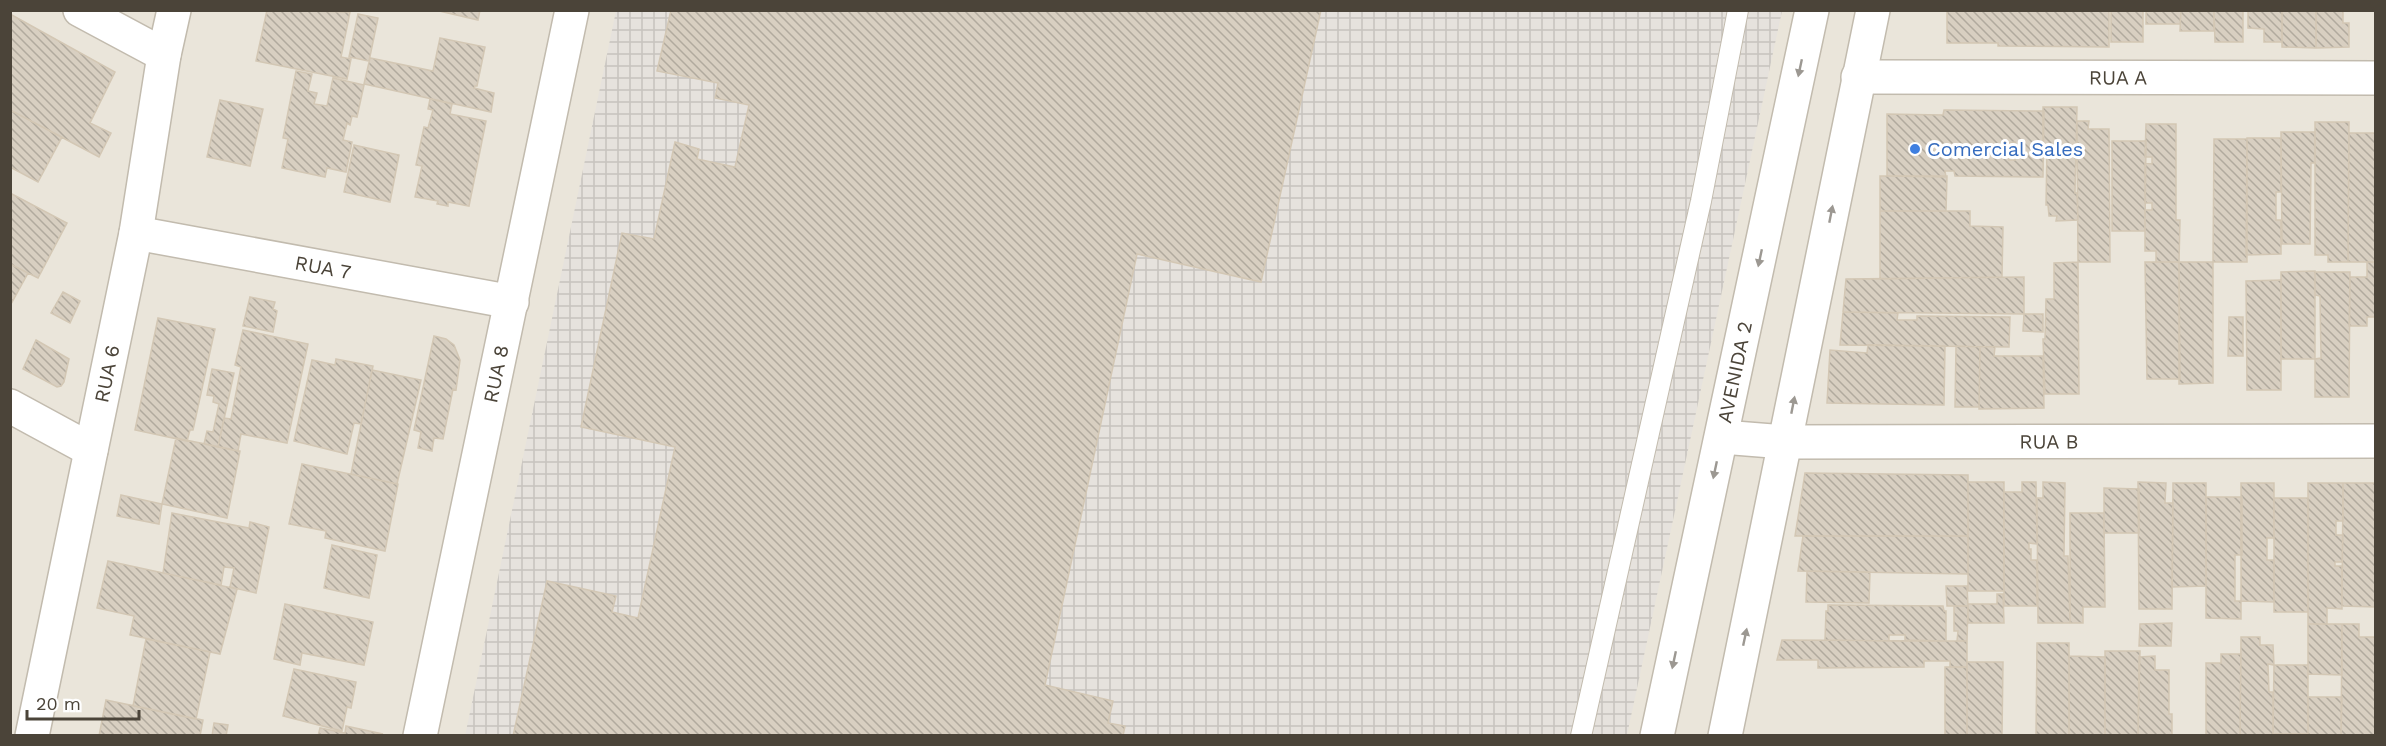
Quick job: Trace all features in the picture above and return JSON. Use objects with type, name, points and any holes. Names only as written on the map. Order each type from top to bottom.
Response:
[{"type":"street","points":[[80,10],[164,55]]},
{"type":"street","name":"RUA 6","points":[[32,735],[136,232],[164,55],[174,10]]},
{"type":"street","name":"RUA 8","points":[[420,735],[572,10]]},
{"type":"street","name":"AVENIDA 2","points":[[1657,735],[1812,10]]},
{"type":"street","points":[[1725,735],[1873,10]]},
{"type":"street","name":"RUA A","points":[[1858,77],[2376,78]]},
{"type":"street","name":"RUA 7","points":[[136,232],[512,302]]},
{"type":"street","points":[[10,406],[91,450]]},
{"type":"street","name":"RUA B","points":[[1722,436],[1785,442],[2376,441]]},
{"type":"lane","points":[[1581,735],[1701,201],[1738,10]]},
{"type":"shaded area","points":[[11,11],[2375,11],[2375,735],[11,735]]},
{"type":"shaded area","points":[[616,11],[1782,11],[1627,735],[465,736]]},
{"type":"building","points":[[267,10],[350,12],[341,57],[351,59],[347,79],[256,61]]},
{"type":"building","points":[[435,10],[480,10],[478,20]]},
{"type":"building","points":[[671,10],[1321,10],[1261,282],[1137,254],[1045,685],[1113,701],[1108,723],[1125,726],[1123,736],[513,736],[547,581],[616,596],[612,612],[638,618],[675,447],[581,427],[622,233],[654,239],[675,142],[699,149],[697,159],[735,167],[749,105],[715,98],[718,83],[657,71]]},
{"type":"building","points":[[1947,10],[2109,10],[2109,47],[1947,43]]},
{"type":"building","points":[[2111,10],[2143,10],[2143,42],[2111,42]]},
{"type":"building","points":[[2146,10],[2181,10],[2180,24],[2146,24]]},
{"type":"building","points":[[2181,10],[2214,10],[2214,31],[2180,31]]},
{"type":"building","points":[[2214,10],[2243,10],[2243,42],[2215,42]]},
{"type":"building","points":[[2248,10],[2282,10],[2282,42],[2264,42],[2264,29],[2248,28]]},
{"type":"building","points":[[2282,10],[2316,10],[2316,48],[2282,47]]},
{"type":"building","points":[[2316,10],[2343,10],[2343,23],[2349,23],[2349,47],[2316,48]]},
{"type":"building","points":[[10,14],[115,72],[90,123],[111,133],[99,157],[10,110]]},
{"type":"building","points":[[358,14],[378,18],[369,61],[349,57]]},
{"type":"building","points":[[440,38],[485,47],[477,86],[474,88],[494,93],[491,112],[364,84],[370,58],[433,71]]},
{"type":"building","points":[[296,71],[312,74],[308,91],[317,93],[314,104],[327,106],[333,78],[364,85],[357,117],[352,116],[350,125],[347,123],[343,140],[352,142],[346,172],[327,168],[325,177],[282,168],[288,139],[283,138]]},
{"type":"building","points":[[430,99],[452,104],[450,114],[486,121],[469,206],[448,202],[448,206],[437,204],[438,201],[415,197],[422,166],[416,165],[424,127],[428,128],[433,110],[428,109]]},
{"type":"building","points":[[220,100],[263,109],[250,166],[207,157]]},
{"type":"building","points":[[2043,107],[2077,107],[2075,193],[2077,193],[2078,220],[2056,221],[2057,216],[2049,216],[2048,205],[2046,205],[2047,149],[2043,150]]},
{"type":"building","points":[[10,110],[62,137],[38,182],[10,167]]},
{"type":"building","points":[[1944,110],[2044,111],[2043,177],[1955,176],[1954,171],[1945,171],[1946,177],[1887,176],[1887,114],[1943,115]],"holes":[[[2015,142],[2015,160],[2009,160],[2009,143]]]},
{"type":"building","points":[[2077,121],[2089,121],[2088,129],[2109,129],[2110,262],[2078,262]]},
{"type":"building","points":[[2315,122],[2349,122],[2348,262],[2328,262],[2328,255],[2315,255]]},
{"type":"building","points":[[2146,124],[2176,124],[2176,220],[2180,220],[2179,262],[2156,262],[2156,251],[2145,251],[2145,210],[2152,210],[2152,203],[2145,203],[2145,163],[2152,164],[2152,157],[2145,157]]},
{"type":"building","points":[[2281,132],[2315,132],[2315,163],[2311,163],[2310,244],[2282,244]]},
{"type":"building","points":[[2349,133],[2376,133],[2376,262],[2348,262]]},
{"type":"building","points":[[2247,138],[2281,138],[2281,192],[2276,192],[2276,220],[2281,220],[2281,254],[2246,255]]},
{"type":"building","points":[[2214,139],[2247,139],[2247,262],[2213,262]]},
{"type":"building","points":[[2112,141],[2146,141],[2145,231],[2112,231]]},
{"type":"building","points":[[354,145],[399,155],[390,202],[344,192]]},
{"type":"building","points":[[1880,176],[1947,176],[1946,211],[1880,211]]},
{"type":"building","points":[[10,193],[67,223],[38,278],[10,264]]},
{"type":"building","points":[[1880,211],[1970,211],[1970,226],[2003,227],[2002,277],[1880,279]]},
{"type":"building","points":[[2078,262],[2079,394],[2045,394],[2043,339],[2045,339],[2046,299],[2054,299],[2054,263]]},
{"type":"building","points":[[2145,262],[2179,262],[2180,379],[2147,379]]},
{"type":"building","points":[[2179,262],[2213,262],[2213,383],[2179,384]]},
{"type":"building","points":[[2367,262],[2376,262],[2376,317],[2367,317],[2367,326],[2349,326],[2350,277],[2367,277]]},
{"type":"building","points":[[10,264],[28,273],[10,306]]},
{"type":"building","points":[[2315,271],[2315,359],[2281,359],[2281,272]]},
{"type":"building","points":[[2315,272],[2350,272],[2349,397],[2315,397],[2315,359],[2321,358],[2320,296],[2315,295]]},
{"type":"building","points":[[2024,277],[2024,314],[1843,312],[1846,279]]},
{"type":"building","points":[[2281,280],[2281,390],[2247,390],[2246,281]]},
{"type":"building","points":[[63,292],[80,301],[70,323],[51,313]]},
{"type":"building","points":[[250,297],[275,302],[273,309],[277,311],[273,332],[243,326]]},
{"type":"building","points":[[1843,312],[1898,313],[1897,320],[1917,320],[1917,316],[2010,317],[2009,347],[1840,345]]},
{"type":"building","points":[[2024,314],[2043,314],[2043,332],[2023,331]]},
{"type":"building","points":[[2229,317],[2243,317],[2243,356],[2228,356]]},
{"type":"building","points":[[158,318],[215,329],[193,430],[190,430],[187,441],[135,430]]},
{"type":"building","points":[[243,330],[308,344],[287,443],[241,434],[238,451],[218,447],[224,418],[231,419],[241,367],[235,365]]},
{"type":"building","points":[[434,336],[446,339],[454,345],[460,360],[456,390],[453,389],[443,439],[434,438],[432,451],[418,448],[421,432],[414,430]]},
{"type":"building","points":[[36,340],[69,359],[61,386],[57,387],[23,369]]},
{"type":"building","points":[[1868,345],[1945,346],[1944,405],[1827,403],[1830,350],[1867,353]]},
{"type":"building","points":[[1956,346],[1980,347],[1979,407],[1955,407]]},
{"type":"building","points":[[1980,347],[1995,347],[1994,356],[2043,356],[2044,408],[1979,409]]},
{"type":"building","points":[[336,359],[373,366],[361,424],[354,423],[347,454],[294,441],[312,360],[335,365]]},
{"type":"building","points":[[212,369],[234,373],[218,447],[204,444],[207,431],[213,432],[219,404],[213,402],[214,396],[207,395]]},
{"type":"building","points":[[372,370],[421,380],[397,484],[351,474]]},
{"type":"building","points":[[176,438],[240,451],[227,518],[162,504]]},
{"type":"building","points":[[302,464],[398,484],[385,551],[325,538],[326,531],[289,524]]},
{"type":"building","points":[[1805,473],[1968,475],[1968,536],[1795,536]]},
{"type":"building","points":[[1968,482],[2004,482],[2004,591],[1968,591]]},
{"type":"building","points":[[2022,482],[2036,482],[2037,544],[2029,543],[2029,549],[2031,549],[2031,560],[2037,560],[2037,606],[2004,606],[2004,492],[2022,492]]},
{"type":"building","points":[[2043,482],[2065,483],[2064,556],[2068,556],[2070,623],[2038,623],[2037,498],[2043,498]]},
{"type":"building","points":[[2138,482],[2166,483],[2165,503],[2173,503],[2172,609],[2139,609]]},
{"type":"building","points":[[2173,483],[2206,483],[2206,586],[2172,587]]},
{"type":"building","points":[[2241,483],[2274,483],[2274,538],[2267,538],[2267,560],[2274,560],[2274,602],[2241,601]]},
{"type":"building","points":[[2308,483],[2343,483],[2343,521],[2336,521],[2336,535],[2343,535],[2342,562],[2335,562],[2335,566],[2342,566],[2342,609],[2327,608],[2327,624],[2308,624]]},
{"type":"building","points":[[2343,483],[2376,483],[2376,607],[2342,606]]},
{"type":"building","points":[[2104,488],[2139,489],[2139,533],[2104,533]]},
{"type":"building","points":[[121,495],[162,504],[159,524],[117,516]]},
{"type":"building","points":[[2206,497],[2242,497],[2242,555],[2235,555],[2235,601],[2241,601],[2241,619],[2206,618]]},
{"type":"building","points":[[2274,498],[2308,498],[2308,612],[2274,612]]},
{"type":"building","points":[[172,513],[249,528],[250,522],[269,527],[256,593],[230,587],[234,568],[224,567],[221,585],[163,573]]},
{"type":"building","points":[[2070,513],[2104,513],[2105,607],[2083,607],[2083,623],[2070,623]]},
{"type":"building","points":[[1803,536],[1968,536],[1968,574],[1798,571]]},
{"type":"building","points":[[332,545],[377,555],[369,598],[324,588]]},
{"type":"building","points":[[108,561],[237,589],[220,654],[130,635],[134,616],[97,608]]},
{"type":"building","points":[[1807,571],[1870,572],[1869,603],[1806,602]]},
{"type":"building","points":[[1946,586],[1967,586],[1968,606],[1947,606]]},
{"type":"building","points":[[1997,594],[2003,594],[2004,623],[1968,623],[1968,604],[1997,604]]},
{"type":"building","points":[[285,604],[373,622],[364,665],[302,653],[300,665],[274,659]]},
{"type":"building","points":[[1828,605],[1943,606],[1946,611],[1946,641],[1905,640],[1905,635],[1889,635],[1889,641],[1825,640]]},
{"type":"building","points":[[1954,606],[1968,606],[1967,641],[1957,641],[1958,631],[1954,631]]},
{"type":"building","points":[[2172,623],[2171,646],[2139,646],[2140,624]]},
{"type":"building","points":[[2308,624],[2342,624],[2342,675],[2308,674]]},
{"type":"building","points":[[2342,624],[2359,624],[2359,637],[2376,637],[2375,736],[2341,736]]},
{"type":"building","points":[[2241,637],[2260,637],[2260,645],[2273,645],[2274,665],[2268,664],[2269,692],[2273,692],[2273,736],[2240,736]]},
{"type":"building","points":[[146,639],[210,652],[196,719],[133,706]]},
{"type":"building","points":[[1782,640],[1967,641],[1967,667],[1950,667],[1950,661],[1924,661],[1924,667],[1818,668],[1818,660],[1777,660]]},
{"type":"building","points":[[2037,643],[2069,643],[2069,736],[2036,736]]},
{"type":"building","points":[[2105,651],[2140,651],[2138,736],[2105,736]]},
{"type":"building","points":[[2221,654],[2241,654],[2240,736],[2206,736],[2206,663],[2221,663]]},
{"type":"building","points":[[2069,656],[2105,657],[2105,736],[2069,736]]},
{"type":"building","points":[[2155,656],[2155,670],[2169,670],[2169,714],[2172,714],[2172,736],[2138,736],[2139,657]]},
{"type":"building","points":[[1967,662],[2003,662],[2002,736],[1967,736]]},
{"type":"building","points":[[2274,665],[2308,665],[2308,734],[2273,734]]},
{"type":"building","points":[[1945,667],[1967,667],[1967,736],[1945,736]]},
{"type":"building","points":[[294,669],[356,682],[351,708],[347,707],[342,731],[283,716]]},
{"type":"building","points":[[2308,697],[2342,697],[2341,736],[2308,736]]},
{"type":"building","points":[[106,700],[203,720],[200,736],[99,736]]},
{"type":"building","points":[[214,723],[228,725],[226,736],[212,736]]},
{"type":"building","points":[[346,726],[383,734],[318,736],[320,728],[345,733]]},
{"type":"place","name":"Comercial Sales","points":[[1915,149]]}]
